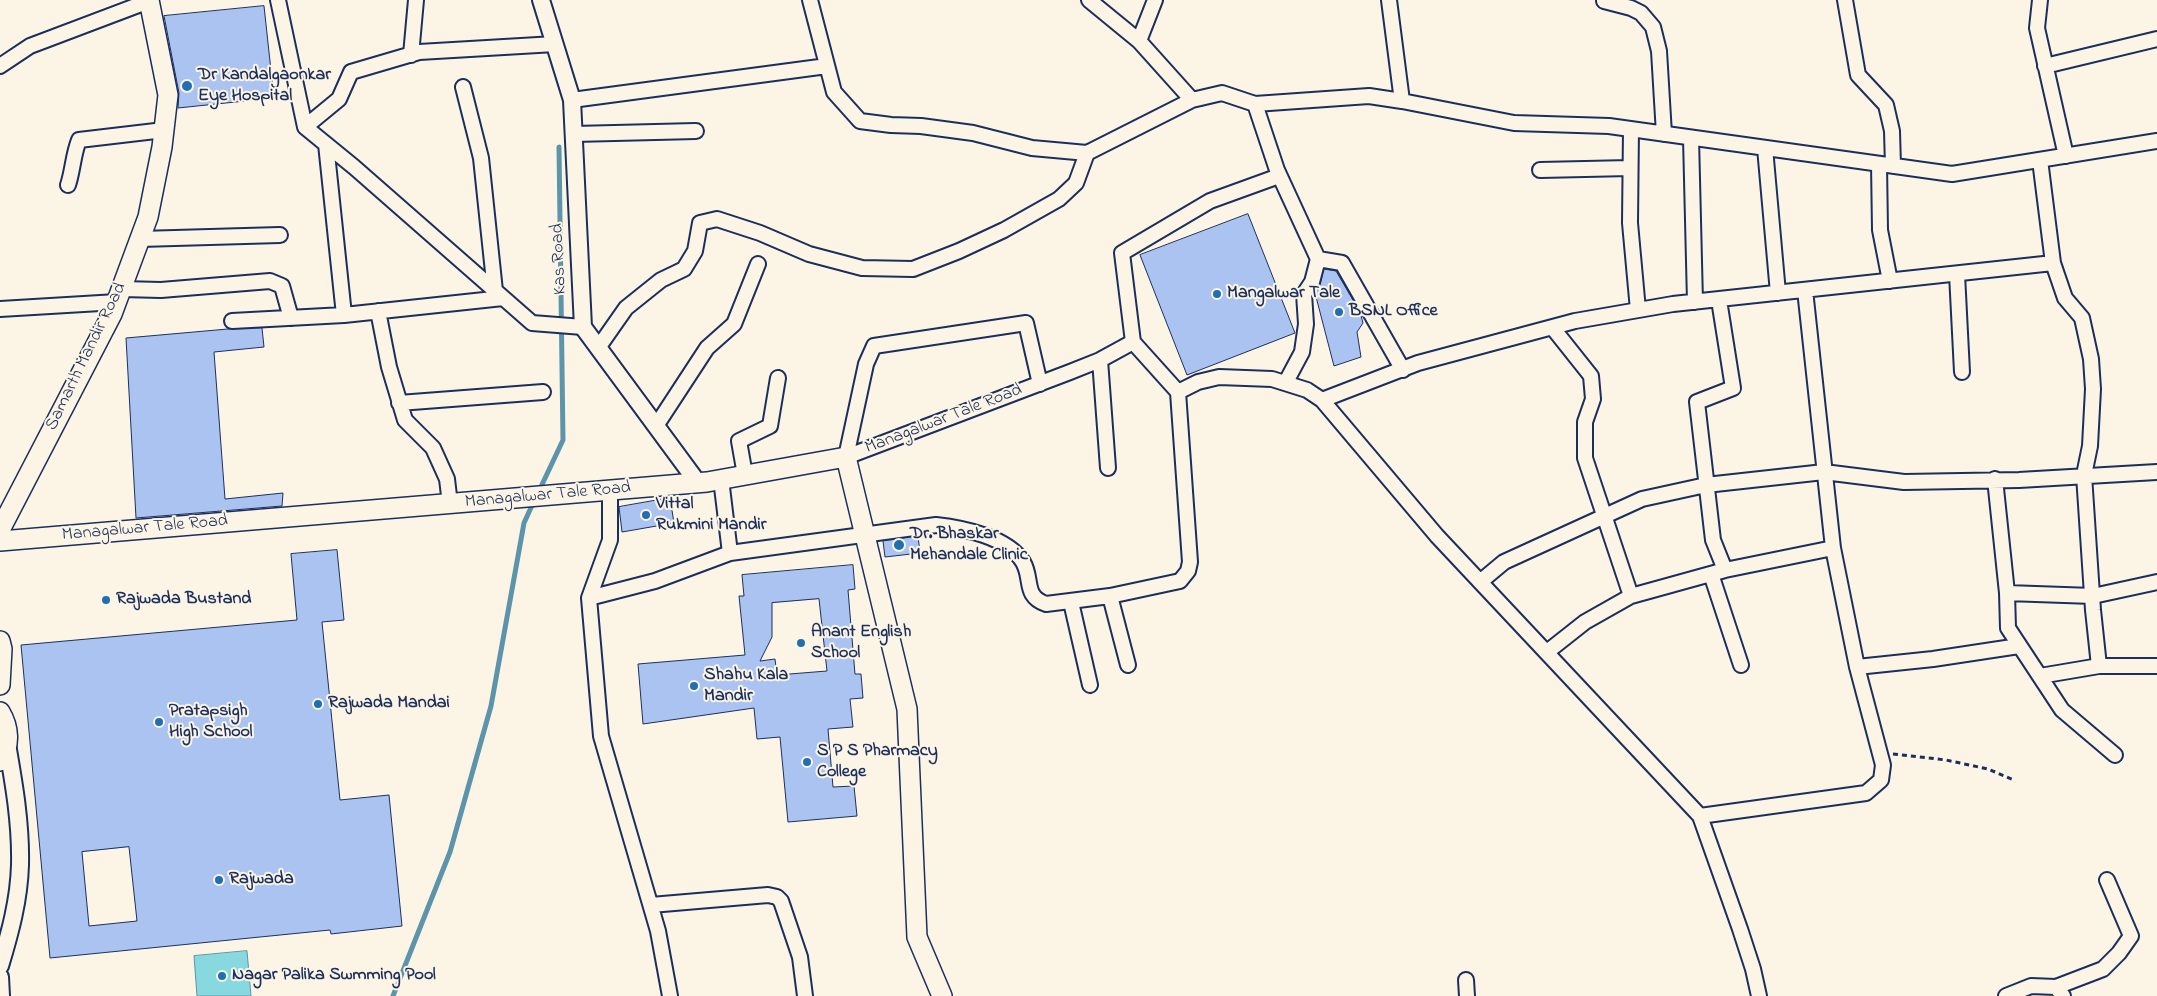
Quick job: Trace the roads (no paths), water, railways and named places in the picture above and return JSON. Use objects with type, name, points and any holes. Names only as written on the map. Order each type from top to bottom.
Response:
[{"type":"main road","name":"Samarth Mandir Road","points":[[1,528],[112,314],[148,217],[164,130],[168,96],[149,0]]},
{"type":"main road","name":"Managalwar Tale Road","points":[[1,528],[450,504],[610,491],[698,483],[846,457]]},
{"type":"main road","points":[[846,457],[907,709],[917,937],[942,996]]},
{"type":"main road","points":[[0,641],[2,650],[0,685]]},
{"type":"main road","points":[[0,712],[5,720],[8,732],[4,752]]},
{"type":"street","points":[[0,66],[30,46],[149,0]]},
{"type":"street","points":[[278,0],[305,127],[532,323],[583,327],[698,483]]},
{"type":"street","points":[[411,54],[416,0]]},
{"type":"street","name":"Kas Road","points":[[542,0],[572,100],[583,327]]},
{"type":"street","points":[[810,0],[834,92],[860,121],[974,132],[1032,148],[1087,153],[1192,100],[1222,93],[1255,104],[1369,96],[1514,123],[1609,126],[1952,174],[2157,141]]},
{"type":"street","points":[[1089,0],[1139,41],[1192,100]]},
{"type":"street","points":[[1139,41],[1155,0]]},
{"type":"street","points":[[1389,0],[1402,101]]},
{"type":"street","points":[[1846,0],[1858,74],[1886,105],[1892,131],[1886,165],[1880,230],[1890,281]]},
{"type":"street","points":[[2040,0],[2037,28],[2066,156]]},
{"type":"street","points":[[1604,1],[1631,8],[1641,13],[1653,27],[1659,51],[1664,134]]},
{"type":"street","points":[[2046,66],[2157,40]]},
{"type":"street","points":[[305,127],[339,99],[351,72],[419,52],[555,44]]},
{"type":"street","points":[[572,100],[827,66]]},
{"type":"street","points":[[463,87],[481,158],[499,294]]},
{"type":"street","points":[[589,598],[655,581],[730,553],[936,525],[960,528],[998,541],[1018,555],[1024,564],[1030,592],[1040,602],[1046,604],[1110,596],[1180,581],[1188,571],[1190,562],[1178,392],[1133,342],[1122,253],[1210,201],[1279,176],[1255,104]]},
{"type":"street","points":[[68,185],[73,172],[74,152],[79,140],[164,130]]},
{"type":"street","points":[[1631,130],[1630,223],[1638,310]]},
{"type":"street","points":[[574,134],[696,131]]},
{"type":"street","points":[[1691,138],[1695,302]]},
{"type":"street","points":[[326,144],[344,314]]},
{"type":"street","points":[[1765,148],[1778,293]]},
{"type":"street","points":[[598,348],[626,308],[661,280],[684,269],[696,251],[700,223],[717,219],[760,233],[809,254],[862,268],[913,269],[960,251],[1004,230],[1059,199],[1076,183],[1087,153]]},
{"type":"street","points":[[2040,160],[2053,263],[2065,298],[2082,318],[2091,359],[2093,389],[2090,446],[2084,475],[2099,666]]},
{"type":"street","points":[[1540,170],[1630,168]]},
{"type":"street","points":[[1277,170],[1318,259],[1312,282],[1304,294],[1306,324],[1302,352],[1286,382]]},
{"type":"street","points":[[140,240],[280,235]]},
{"type":"street","points":[[1318,259],[1342,263],[1403,370]]},
{"type":"street","points":[[1322,400],[1418,363],[1575,321],[1695,302],[2053,263]]},
{"type":"street","points":[[656,426],[706,348],[734,324],[758,264]]},
{"type":"street","points":[[1957,274],[1962,372]]},
{"type":"street","points":[[0,309],[161,290],[270,281],[282,286],[291,318]]},
{"type":"street","points":[[1700,816],[1866,793],[1880,780],[1883,765],[1857,667],[1833,548],[1805,290]]},
{"type":"street","points":[[232,321],[378,311],[499,294]]},
{"type":"street","points":[[1719,300],[1733,388],[1697,402],[1713,540],[1725,570]]},
{"type":"street","points":[[378,311],[388,367],[404,420],[433,448],[447,480],[450,504]]},
{"type":"street","points":[[846,457],[866,364],[874,346],[1026,323],[1040,384]]},
{"type":"street","points":[[1552,328],[1591,376],[1593,399],[1585,422],[1585,458],[1632,596]]},
{"type":"street","name":"Managalwar Tale Road","points":[[846,457],[1100,360],[1133,342]]},
{"type":"street","points":[[1100,360],[1108,468]]},
{"type":"street","points":[[1178,392],[1198,382],[1219,376],[1272,379],[1286,382],[1307,390],[1322,400],[1437,536],[1700,816],[1740,929],[1760,996]]},
{"type":"street","points":[[745,475],[739,441],[770,426],[778,378]]},
{"type":"street","points":[[399,403],[543,392]]},
{"type":"street","points":[[1480,582],[1504,562],[1642,499],[1706,485],[1824,472],[1904,482],[2019,480],[2157,472]]},
{"type":"street","points":[[721,479],[730,553]]},
{"type":"street","points":[[1996,479],[2007,593],[2008,628],[2062,710],[2114,755]]},
{"type":"street","points":[[610,491],[610,540],[589,598],[601,736],[658,931],[670,996]]},
{"type":"street","points":[[1547,652],[1585,622],[1632,596],[1725,570],[1833,548]]},
{"type":"street","points":[[1711,574],[1741,665]]},
{"type":"street","points":[[2007,593],[2093,596],[2157,582]]},
{"type":"street","points":[[1110,596],[1128,666]]},
{"type":"street","points":[[1071,602],[1090,685]]},
{"type":"street","points":[[1857,667],[1933,659],[2019,646]]},
{"type":"street","points":[[2040,676],[2099,666],[2157,666]]},
{"type":"street","points":[[0,966],[13,923],[20,865],[17,802],[4,752]]},
{"type":"street","points":[[2006,996],[2030,986],[2059,992],[2103,969],[2119,954],[2131,936],[2107,880]]},
{"type":"street","points":[[651,906],[768,895],[777,897],[781,901],[800,957],[805,996]]},
{"type":"street","points":[[0,977],[1,996]]},
{"type":"street","points":[[1466,980],[1467,996]]},
{"type":"street","points":[[937,996],[942,996]]},
{"type":"water","name":"Nagar Palika Swmming Pool","points":[[247,951],[251,996],[197,996],[194,956]]},
{"type":"waterway","points":[[539,491],[563,440],[559,147]]},
{"type":"waterway","points":[[393,996],[450,852],[491,706],[524,523],[534,501]]},
{"type":"place","name":"Dr Kandalgaonkar Eye Hospital","points":[[187,86]]},
{"type":"place","name":"Mangalwar Tale","points":[[1217,294]]},
{"type":"place","name":"BSNL Office","points":[[1339,312]]},
{"type":"place","name":"Vittal Rukmini Mandir","points":[[646,515]]},
{"type":"place","name":"Dr. Bhaskar Mehandale Clinic","points":[[899,545]]},
{"type":"place","name":"Rajwada Bustand","points":[[106,600]]},
{"type":"place","name":"Anant English School","points":[[801,643]]},
{"type":"place","name":"Shahu Kala Mandir","points":[[694,686]]},
{"type":"place","name":"Rajwada Mandai","points":[[318,704]]},
{"type":"place","name":"Pratapsigh High School","points":[[159,722]]},
{"type":"place","name":"S P S Pharmacy College","points":[[807,762]]},
{"type":"place","name":"Rajwada","points":[[219,880]]},
{"type":"place","name":"Nagar Palika Swmming Pool","points":[[222,976]]}]
